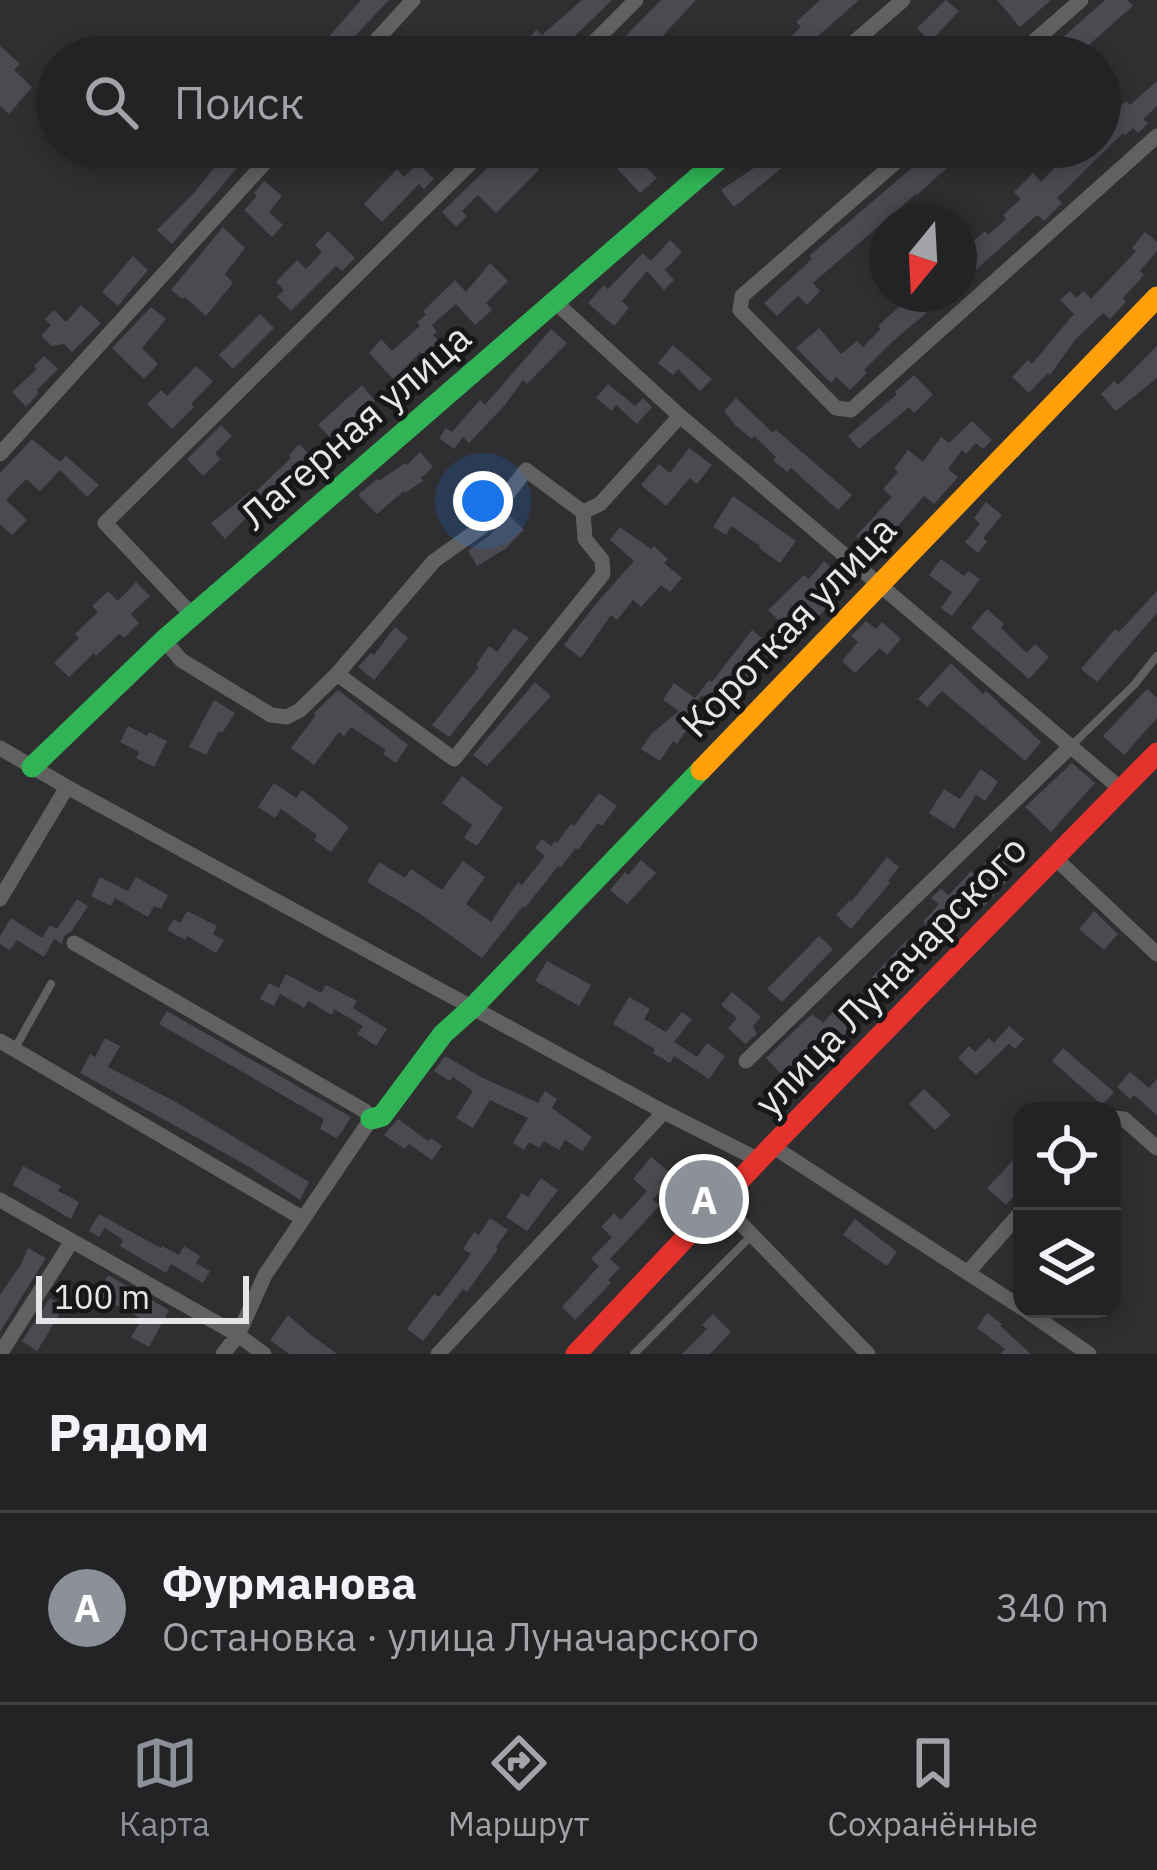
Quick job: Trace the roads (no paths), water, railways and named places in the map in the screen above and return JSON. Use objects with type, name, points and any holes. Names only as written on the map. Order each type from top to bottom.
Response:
[{"type":"street","points":[[380,36],[413,0]]},
{"type":"street","points":[[599,36],[636,0]]},
{"type":"street","points":[[861,36],[903,0]]},
{"type":"street","points":[[1040,36],[1082,0]]},
{"type":"street","points":[[889,168],[742,296],[740,310],[836,408],[851,410],[1157,136]]},
{"type":"street","points":[[0,454],[260,168]]},
{"type":"street","points":[[192,615],[105,523],[466,168]]},
{"type":"street","name":"Лагерная улица","points":[[32,767],[192,615],[709,168]]},
{"type":"street","name":"Короткая улица","points":[[371,1119],[382,1116],[443,1034],[1157,297]]},
{"type":"street","points":[[554,302],[680,416],[1121,789]]},
{"type":"street","points":[[583,512],[600,504],[680,416]]},
{"type":"street","points":[[164,640],[181,660],[271,716],[286,717],[300,710],[337,674],[434,561],[482,527],[526,470],[583,512],[585,539],[602,560],[603,574],[454,759],[337,674]]},
{"type":"street","points":[[746,1060],[1071,746]]},
{"type":"street","points":[[0,748],[664,1112],[766,1153],[1013,1301]]},
{"type":"street","name":"улица Луначарского","points":[[577,1354],[1157,753]]},
{"type":"street","points":[[0,899],[67,787]]},
{"type":"street","points":[[1055,858],[1157,954]]},
{"type":"street","points":[[74,943],[365,1111],[371,1119],[265,1275],[238,1335],[223,1354]]},
{"type":"street","points":[[7,1045],[302,1218]]},
{"type":"street","points":[[438,1354],[664,1112]]},
{"type":"street","points":[[1121,1119],[1157,1148]]},
{"type":"street","points":[[0,1200],[264,1354]]},
{"type":"street","points":[[720,1202],[868,1354]]},
{"type":"street","points":[[969,1271],[1013,1221]]},
{"type":"street","points":[[0,1354],[72,1241]]},
{"type":"street","points":[[1037,1318],[1089,1354]]},
{"type":"lane","points":[[1071,746],[1157,656]]},
{"type":"lane","points":[[7,1045],[51,984]]},
{"type":"lane","points":[[634,1354],[752,1235]]},
{"type":"place","name":"Фурманова","points":[[704,1199]]}]
